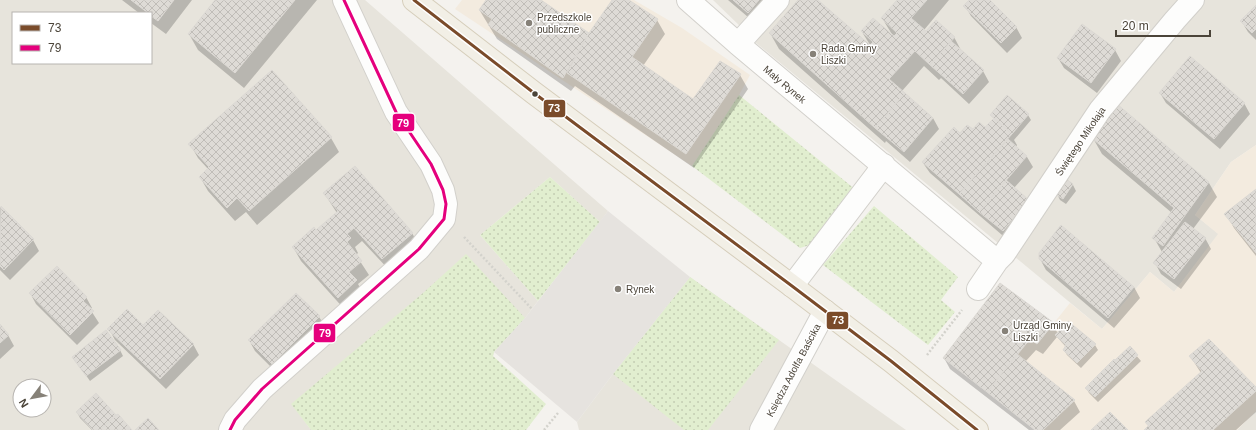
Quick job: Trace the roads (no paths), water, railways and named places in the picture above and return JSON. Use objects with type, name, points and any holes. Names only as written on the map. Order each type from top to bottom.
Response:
[{"type":"main road","points":[[414,0],[534,93],[891,361],[977,430]]},
{"type":"street","points":[[229,427],[262,389],[419,249],[444,219],[446,204],[443,190],[431,164],[396,112],[344,0]]},
{"type":"street","name":"Mały Rynek","points":[[688,0],[738,44],[998,261]]},
{"type":"street","points":[[738,44],[778,0]]},
{"type":"street","name":"Świętego Mikołaja","points":[[978,289],[1004,254],[1100,110],[1193,0]]},
{"type":"street","points":[[792,286],[884,165]]},
{"type":"street","name":"Księdza Adolfa Baścika","points":[[761,430],[825,311]]},
{"type":"place","name":"Przedszkole publiczne","points":[[529,23]]},
{"type":"place","name":"Rada Gminy Liszki","points":[[813,54]]},
{"type":"place","name":"Rynek","points":[[618,289]]},
{"type":"place","name":"Urząd Gminy Liszki","points":[[1005,331]]}]
